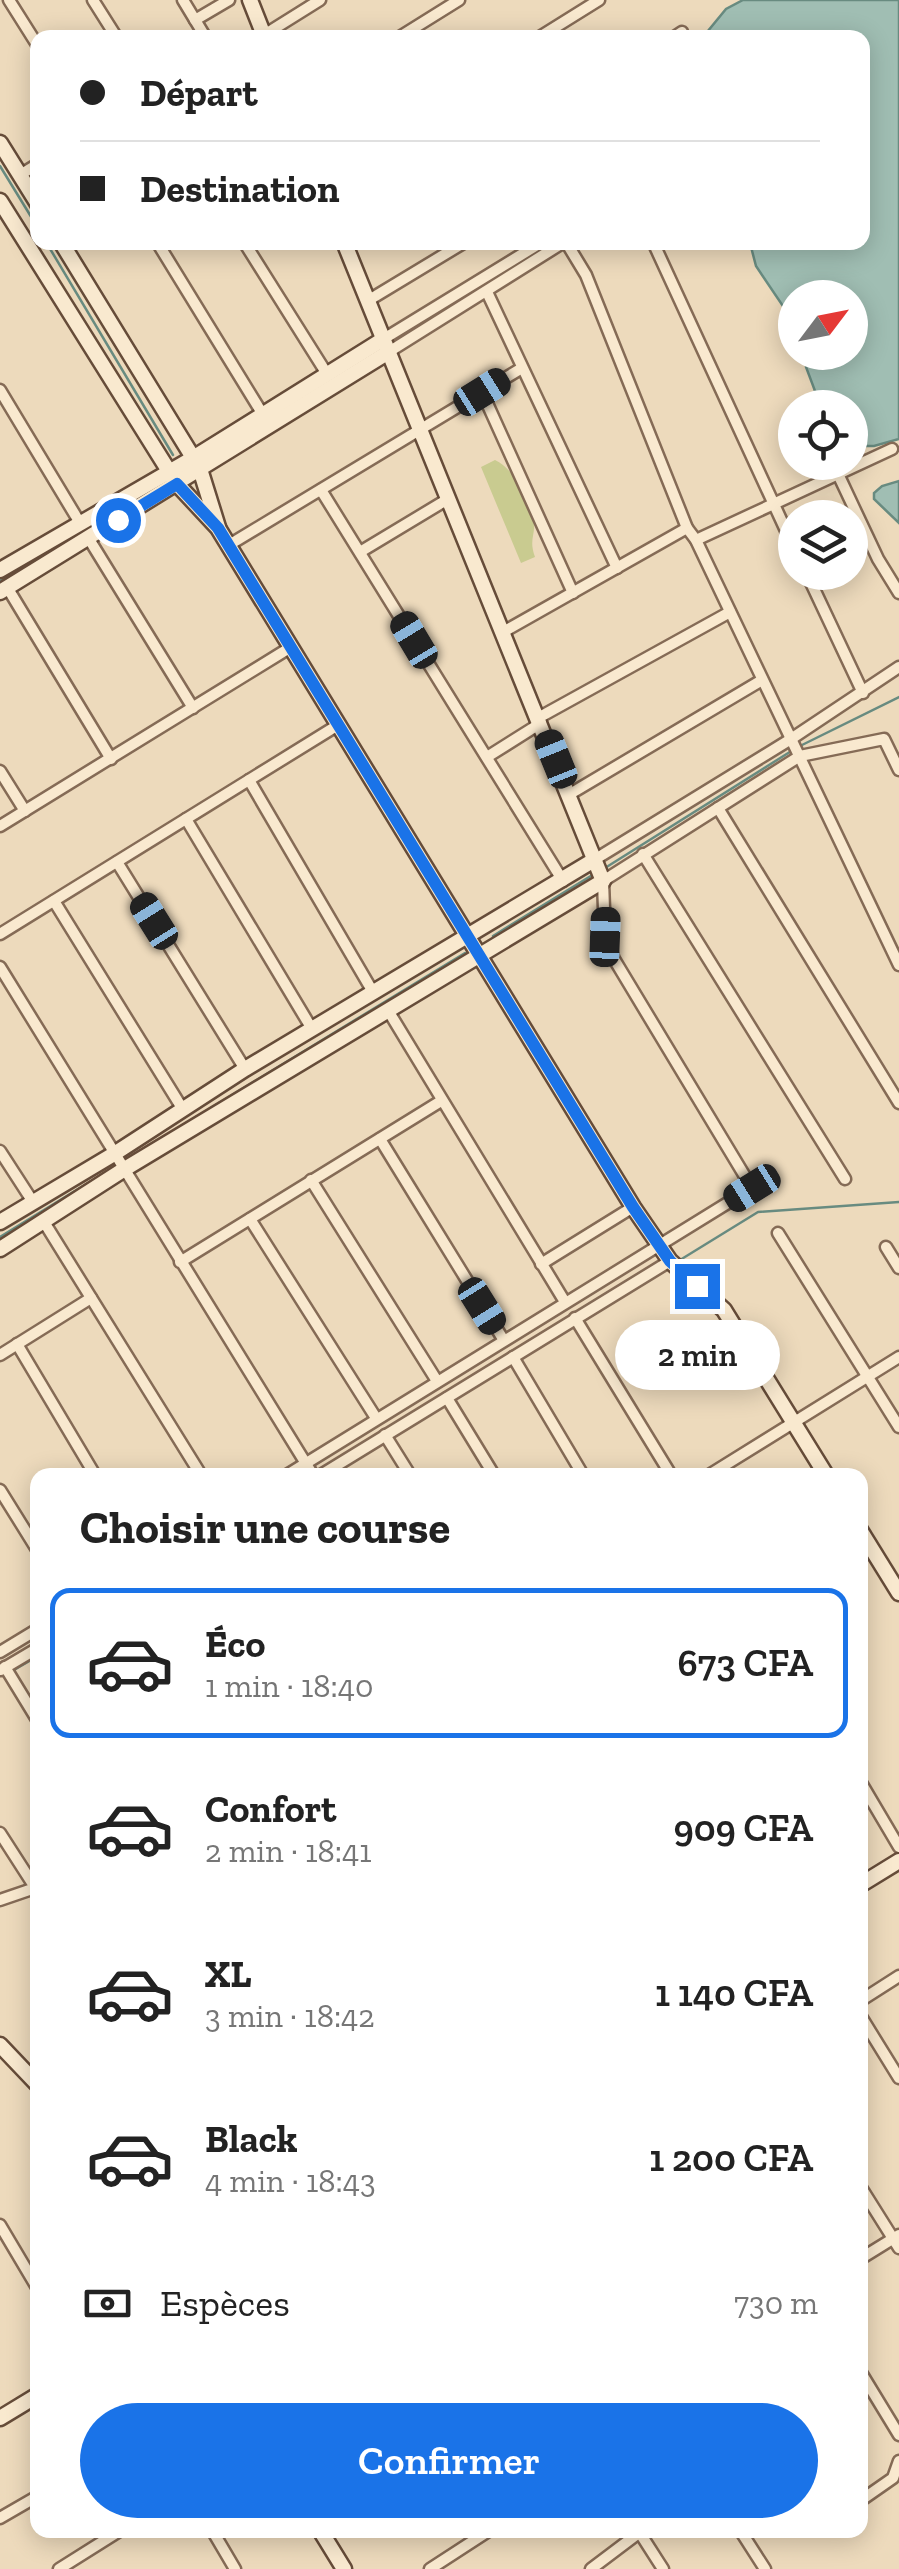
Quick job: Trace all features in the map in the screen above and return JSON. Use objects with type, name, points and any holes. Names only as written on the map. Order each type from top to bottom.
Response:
[{"type":"street","points":[[10,0],[30,33]]},
{"type":"street","points":[[93,0],[111,30]]},
{"type":"street","points":[[183,0],[202,30]]},
{"type":"street","points":[[196,20],[229,0]]},
{"type":"street","points":[[250,0],[262,30]]},
{"type":"street","points":[[273,30],[320,0]]},
{"type":"street","points":[[411,30],[459,0]]},
{"type":"street","points":[[551,30],[599,0]]},
{"type":"street","points":[[0,143],[30,191]]},
{"type":"street","points":[[20,175],[30,169]]},
{"type":"street","points":[[0,201],[30,249]]},
{"type":"street","points":[[31,250],[172,477],[218,528],[633,1207],[670,1261],[724,1310],[822,1468]]},
{"type":"street","points":[[66,250],[196,463],[218,528]]},
{"type":"street","points":[[163,250],[262,414]]},
{"type":"street","points":[[249,250],[326,374]]},
{"type":"street","points":[[298,1468],[752,1188],[608,947],[603,881],[384,346],[350,250]]},
{"type":"street","points":[[369,300],[451,250]]},
{"type":"street","points":[[0,570],[196,463],[530,250]]},
{"type":"street","points":[[196,463],[262,414],[326,374],[487,292],[553,250]]},
{"type":"street","points":[[570,250],[586,275],[687,528],[899,965]]},
{"type":"street","points":[[657,250],[778,514]]},
{"type":"street","points":[[487,292],[618,568]]},
{"type":"street","points":[[228,545],[522,368]]},
{"type":"street","points":[[0,390],[80,523]]},
{"type":"street","points":[[482,392],[573,592]]},
{"type":"street","points":[[868,460],[892,449]]},
{"type":"street","points":[[111,759],[4,590],[88,538],[172,477]]},
{"type":"street","points":[[696,540],[825,480]]},
{"type":"street","points":[[841,480],[878,559],[899,593]]},
{"type":"street","points":[[321,490],[562,880]]},
{"type":"street","points":[[360,552],[448,499]]},
{"type":"street","points":[[503,632],[687,528]]},
{"type":"street","points":[[88,538],[193,708]]},
{"type":"street","points":[[814,590],[863,693]]},
{"type":"street","points":[[486,757],[540,720],[730,612]]},
{"type":"street","points":[[0,826],[291,647]]},
{"type":"street","points":[[0,1222],[791,739],[899,666]]},
{"type":"street","points":[[570,794],[762,680]]},
{"type":"street","points":[[0,934],[338,725]]},
{"type":"street","points":[[0,1249],[123,1170],[603,881],[800,756],[884,738],[899,770]]},
{"type":"street","points":[[0,771],[25,811]]},
{"type":"street","points":[[249,780],[373,992]]},
{"type":"street","points":[[718,808],[899,1104]]},
{"type":"street","points":[[186,819],[312,1030]]},
{"type":"street","points":[[644,854],[845,1180]]},
{"type":"street","points":[[117,862],[245,1069]]},
{"type":"street","points":[[54,900],[182,1108]]},
{"type":"street","points":[[0,967],[309,1468]]},
{"type":"street","points":[[389,1012],[565,1302]]},
{"type":"street","points":[[180,1262],[441,1101]]},
{"type":"street","points":[[380,1139],[503,1339]]},
{"type":"street","points":[[0,1150],[32,1202]]},
{"type":"street","points":[[311,1180],[437,1381]]},
{"type":"street","points":[[542,1264],[633,1207]]},
{"type":"street","points":[[250,1219],[376,1418]]},
{"type":"street","points":[[44,1222],[197,1468]]},
{"type":"street","points":[[778,1234],[899,1427]]},
{"type":"street","points":[[886,1247],[899,1268]]},
{"type":"street","points":[[332,1468],[670,1261]]},
{"type":"street","points":[[0,1354],[91,1298]]},
{"type":"street","points":[[576,1318],[667,1468]]},
{"type":"street","points":[[17,1344],[92,1468]]},
{"type":"street","points":[[512,1357],[579,1468]]},
{"type":"street","points":[[720,1468],[899,1358]]},
{"type":"street","points":[[447,1398],[490,1468]]},
{"type":"street","points":[[384,1434],[406,1468]]},
{"type":"street","points":[[0,1490],[30,1538]]},
{"type":"street","points":[[868,1543],[899,1593]]},
{"type":"street","points":[[0,1652],[30,1634]]},
{"type":"street","points":[[30,1653],[2,1669],[30,1710]]},
{"type":"street","points":[[868,1796],[899,1847]]},
{"type":"street","points":[[0,1832],[30,1878]]},
{"type":"street","points":[[868,1880],[899,1861]]},
{"type":"street","points":[[0,1900],[30,1891]]},
{"type":"street","points":[[868,1995],[899,1976]]},
{"type":"street","points":[[868,2028],[898,2075]]},
{"type":"street","points":[[0,2045],[30,2077]]},
{"type":"street","points":[[868,2198],[897,2240],[868,2255]]},
{"type":"street","points":[[0,2225],[30,2276]]},
{"type":"street","points":[[868,2383],[899,2434],[899,2446]]},
{"type":"street","points":[[868,2397],[874,2393]]},
{"type":"street","points":[[0,2418],[30,2400]]},
{"type":"street","points":[[868,2495],[893,2478],[899,2461]]},
{"type":"street","points":[[0,2518],[30,2501]]},
{"type":"street","points":[[60,2569],[109,2538]]},
{"type":"street","points":[[216,2538],[230,2567]]},
{"type":"street","points":[[328,2538],[344,2569]]},
{"type":"street","points":[[430,2569],[478,2538]]},
{"type":"street","points":[[591,2569],[630,2538]]},
{"type":"street","points":[[643,2538],[663,2569]]},
{"type":"street","points":[[745,2538],[765,2569]]},
{"type":"green space","points":[[495,460],[515,478],[533,520],[535,557],[521,563],[481,467]]},
{"type":"water","points":[[743,0],[899,0],[899,439],[868,446],[868,390],[815,390],[807,370],[868,370],[868,280],[778,280],[778,299],[756,266],[752,250],[870,250],[870,30],[709,30],[726,9]]},
{"type":"water","points":[[899,481],[899,523],[874,499],[874,493]]},
{"type":"waterway","points":[[0,166],[30,215]]},
{"type":"waterway","points":[[51,250],[173,455]]},
{"type":"waterway","points":[[0,581],[73,536]]},
{"type":"waterway","points":[[802,745],[899,697]]},
{"type":"waterway","points":[[605,868],[793,750]]},
{"type":"waterway","points":[[493,936],[594,874]]},
{"type":"waterway","points":[[132,1156],[465,953]]},
{"type":"waterway","points":[[0,1237],[114,1167]]},
{"type":"waterway","points":[[680,1260],[758,1212],[899,1202]]},
{"type":"waterway","points":[[452,1401],[513,1363]]},
{"type":"waterway","points":[[392,1438],[445,1405]]},
{"type":"waterway","points":[[342,1468],[385,1442]]},
{"type":"waterway","points":[[14,1670],[30,1661]]},
{"type":"route","points":[[118,520],[177,484],[218,528],[633,1207],[670,1261],[697,1286]]}]
